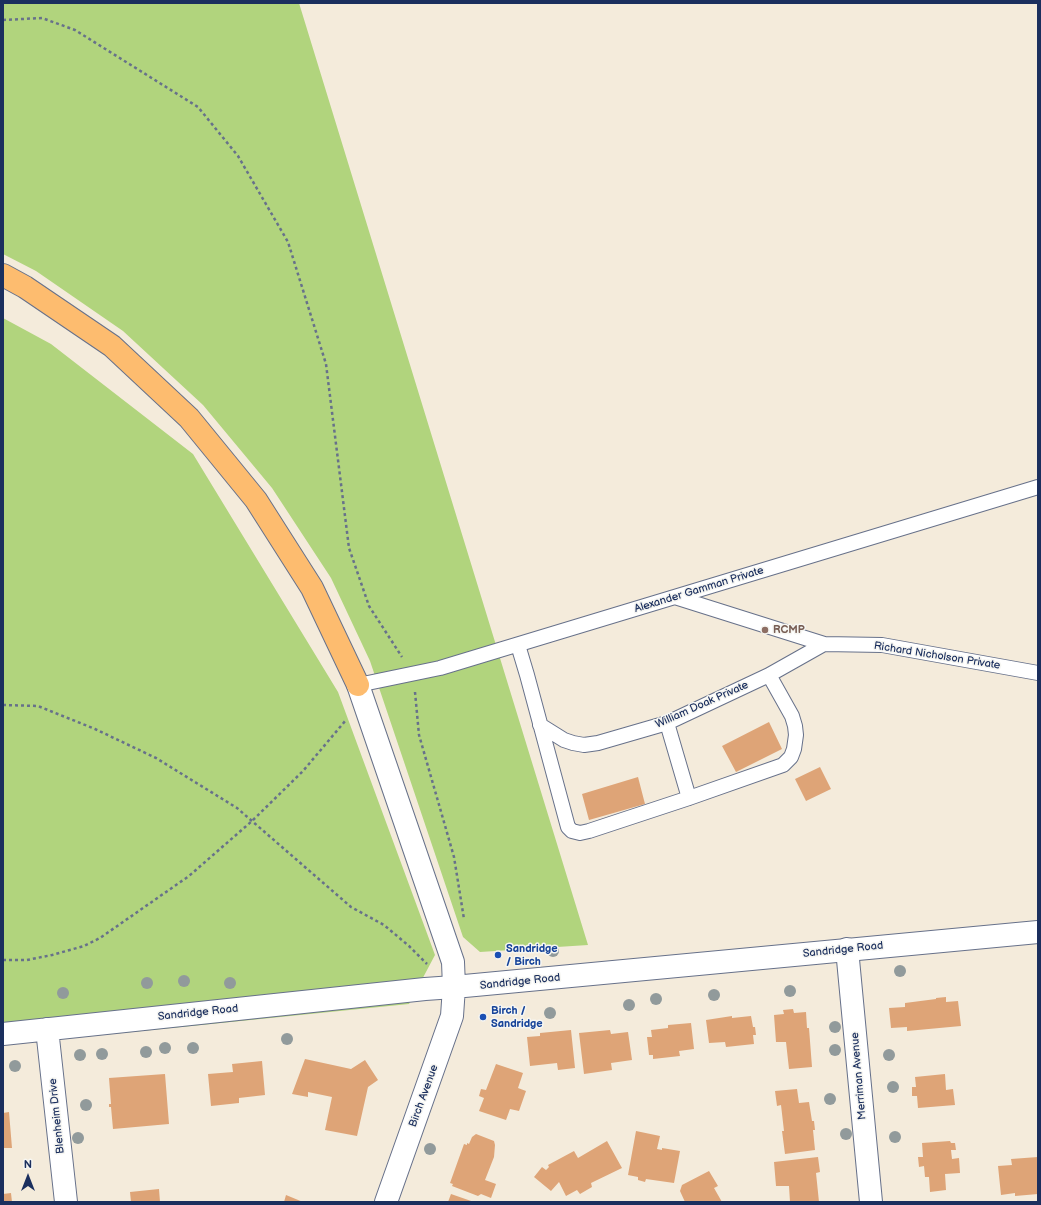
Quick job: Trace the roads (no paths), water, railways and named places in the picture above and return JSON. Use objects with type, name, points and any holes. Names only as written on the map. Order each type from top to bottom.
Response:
[{"type":"main road","points":[[3,275],[25,287],[112,346],[189,418],[256,500],[312,588],[361,693]]},
{"type":"street","name":"Birch Avenue","points":[[361,693],[453,962],[454,987],[452,1016],[386,1202]]},
{"type":"street","name":"Sandridge Road","points":[[3,1034],[417,990],[1038,932]]},
{"type":"street","name":"Merriman Avenue","points":[[847,949],[871,1202]]},
{"type":"street","name":"Blenheim Drive","points":[[47,1029],[66,1202]]},
{"type":"lane","name":"Alexander Gamman Private","points":[[361,693],[413,674],[440,668],[518,645],[1038,488]]},
{"type":"lane","name":"Richard Nicholson Private","points":[[675,597],[824,644],[882,645],[1038,673]]},
{"type":"lane","name":"William Doak Private","points":[[540,725],[564,740],[573,743],[584,745],[598,743],[667,723],[769,675],[824,644]]},
{"type":"lane","points":[[518,645],[568,827],[572,831],[580,833],[689,798],[783,765],[791,757],[796,735],[792,716],[769,675]]},
{"type":"lane","points":[[667,723],[689,798]]},
{"type":"place","name":"RCMP","points":[[765,630]]},
{"type":"place","name":"Sandridge / Birch","points":[[498,955]]},
{"type":"place","name":"Birch / Sandridge","points":[[483,1017]]}]
